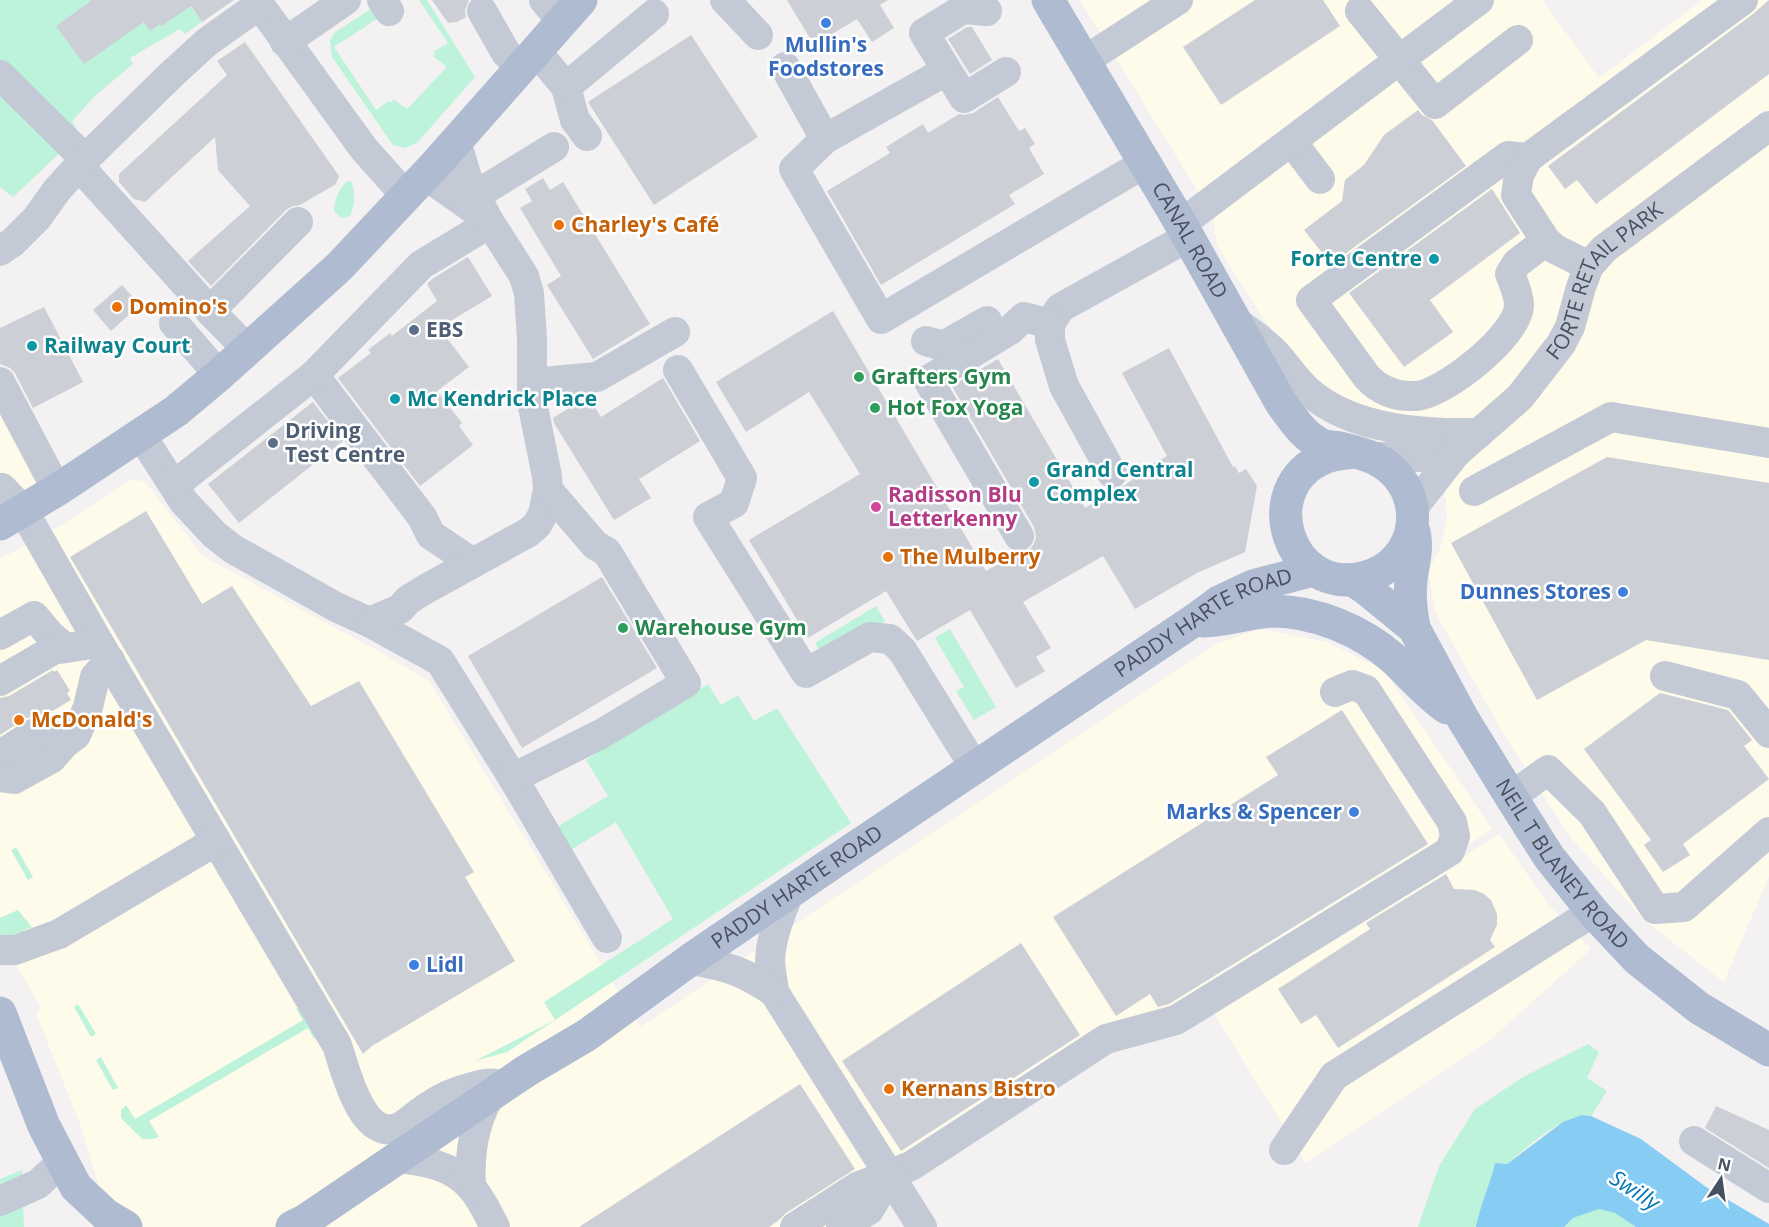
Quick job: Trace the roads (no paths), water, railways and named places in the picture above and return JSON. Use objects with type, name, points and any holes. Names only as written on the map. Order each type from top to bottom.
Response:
[{"type":"main road","name":"CANAL ROAD","points":[[1048,0],[1185,230],[1281,403],[1294,422],[1323,445],[1365,454]]},
{"type":"main road","points":[[5,499],[57,490],[176,411],[219,375],[355,252],[529,59],[562,7]]},
{"type":"main road","points":[[1365,454],[1390,468],[1402,481],[1408,494],[1412,517],[1408,541],[1401,554],[1389,567],[1373,576],[1352,580],[1334,579],[1313,570],[1292,547],[1285,515],[1288,499],[1296,482],[1308,468],[1323,458],[1365,454]]},
{"type":"main road","name":"NEIL T BLANEY ROAD","points":[[1412,517],[1416,554],[1410,596],[1414,628],[1462,719],[1549,857],[1593,912],[1637,959],[1699,1008],[1769,1050]]},
{"type":"main road","name":"PADDY HARTE ROAD","points":[[292,1227],[306,1220],[536,1065],[587,1035],[690,960],[1219,602],[1253,586],[1313,570]]},
{"type":"main road","name":"NEIL T BLANEY ROAD","points":[[1352,580],[1414,628]]},
{"type":"main road","points":[[1193,621],[1216,621],[1274,611],[1320,618],[1379,648],[1404,668],[1428,694],[1462,719]]},
{"type":"main road","points":[[0,1013],[44,1126],[76,1187],[106,1215],[126,1227]]},
{"type":"street","points":[[285,42],[346,0]]},
{"type":"street","points":[[725,0],[758,35]]},
{"type":"street","points":[[1084,61],[1178,0]]},
{"type":"street","points":[[1019,536],[928,380],[1010,330],[1060,308],[1185,230],[1292,142],[1479,0]]},
{"type":"street","points":[[1589,266],[1555,249],[1546,241],[1516,195],[1519,175],[1528,159],[1743,0]]},
{"type":"street","points":[[0,251],[13,242],[36,218],[57,190],[82,163],[207,42],[257,2],[364,148],[416,186],[479,210]]},
{"type":"street","points":[[987,11],[963,9],[924,33],[964,98],[1006,72]]},
{"type":"street","points":[[482,11],[506,53],[529,59],[566,87],[575,120],[587,136]]},
{"type":"street","points":[[1360,11],[1435,104],[1518,40]]},
{"type":"street","points":[[566,87],[654,14]]},
{"type":"street","points":[[785,68],[825,139]]},
{"type":"street","points":[[946,71],[825,139],[794,169],[881,319],[1146,165]]},
{"type":"street","points":[[0,75],[82,163],[210,311],[247,349]]},
{"type":"street","name":"FORTE RETAIL PARK","points":[[1412,517],[1456,453],[1520,397],[1561,344],[1570,327],[1589,266],[1604,249],[1769,126]]},
{"type":"street","points":[[369,622],[400,609],[408,600],[424,590],[529,532],[537,525],[543,514],[548,490],[548,476],[534,418],[529,293],[524,276],[479,210],[461,162],[456,141]]},
{"type":"street","points":[[1292,142],[1320,179]]},
{"type":"street","points":[[172,483],[182,479],[314,375],[421,265],[479,210],[554,147]]},
{"type":"street","points":[[1528,159],[1508,156],[1311,300],[1376,387],[1398,395],[1417,396],[1443,387],[1492,349],[1510,330],[1519,305],[1510,274],[1517,263],[1546,241]]},
{"type":"street","points":[[210,311],[298,222]]},
{"type":"street","points":[[926,341],[943,346],[994,317],[1007,313],[1037,320],[1050,340],[1064,386],[1112,473]]},
{"type":"street","points":[[1236,322],[1268,345],[1309,392],[1334,409],[1400,429],[1479,433]]},
{"type":"street","points":[[174,323],[219,375]]},
{"type":"street","points":[[532,383],[597,376],[675,332]]},
{"type":"street","points":[[678,370],[742,478],[734,503],[708,517],[806,673],[870,637],[890,639],[902,650],[975,768]]},
{"type":"street","points":[[314,375],[422,517],[431,534],[473,563]]},
{"type":"street","points":[[0,382],[57,490]]},
{"type":"street","points":[[1474,491],[1611,417],[1769,443]]},
{"type":"street","points":[[141,435],[184,502],[215,535],[234,549],[336,607],[441,661],[607,938]]},
{"type":"street","points":[[1365,454],[1433,457],[1456,453]]},
{"type":"street","points":[[513,778],[601,734],[686,683],[607,552],[595,545],[548,490]]},
{"type":"street","points":[[5,499],[105,652],[337,1046],[356,1100],[373,1125],[390,1129],[398,1128],[426,1108],[459,1090],[487,1084],[499,1085],[481,1111],[470,1150],[471,1187]]},
{"type":"street","points":[[0,635],[34,616],[50,636],[64,647]]},
{"type":"street","points":[[0,681],[43,654],[64,647],[105,652]]},
{"type":"street","points":[[0,777],[14,779],[52,758],[65,743],[76,735],[88,707],[95,677],[105,652]]},
{"type":"street","points":[[1665,676],[1738,695],[1769,733]]},
{"type":"street","points":[[795,1227],[857,1187],[911,1166],[1106,1039],[1176,1020],[1450,851],[1455,836],[1452,822],[1366,690],[1352,685],[1335,692]]},
{"type":"street","points":[[0,763],[18,762],[41,747],[51,734],[83,718]]},
{"type":"street","points":[[0,755],[35,734],[51,734]]},
{"type":"street","points":[[1511,797],[1548,770],[1592,813],[1655,909],[1684,907],[1769,832]]},
{"type":"street","points":[[0,950],[15,950],[59,934],[216,841]]},
{"type":"street","points":[[789,893],[772,949],[770,964],[774,992],[891,1174],[922,1227]]},
{"type":"street","points":[[1284,1150],[1334,1076],[1593,912]]},
{"type":"street","points":[[690,960],[740,971],[774,992]]},
{"type":"street","points":[[1694,1141],[1769,1188]]},
{"type":"street","points":[[395,1158],[424,1161],[452,1172],[471,1187],[495,1227]]},
{"type":"street","points":[[0,1201],[38,1184],[62,1162]]},
{"type":"street","points":[[841,1227],[869,1210],[891,1174]]},
{"type":"water","name":"Swilly","points":[[1582,1115],[1591,1116],[1641,1139],[1706,1187],[1769,1224],[1769,1227],[1636,1227],[1615,1213],[1599,1209],[1573,1218],[1564,1227],[1476,1227],[1495,1163],[1507,1164],[1563,1122]]},
{"type":"place","name":"Mullin's Foodstores","points":[[826,23]]},
{"type":"place","name":"Charley's Café","points":[[559,225]]},
{"type":"place","name":"Forte Centre","points":[[1434,259]]},
{"type":"place","name":"Domino's","points":[[117,307]]},
{"type":"place","name":"EBS","points":[[414,330]]},
{"type":"place","name":"Railway Court","points":[[32,346]]},
{"type":"place","name":"Grafters Gym","points":[[859,377]]},
{"type":"place","name":"Mc Kendrick Place","points":[[395,399]]},
{"type":"place","name":"Hot Fox Yoga","points":[[875,408]]},
{"type":"place","name":"Driving Test Centre","points":[[273,443]]},
{"type":"place","name":"Grand Central Complex","points":[[1034,482]]},
{"type":"place","name":"Radisson Blu Letterkenny","points":[[876,507]]},
{"type":"place","name":"The Mulberry","points":[[888,557]]},
{"type":"place","name":"Dunnes Stores","points":[[1623,592]]},
{"type":"place","name":"Warehouse Gym","points":[[623,628]]},
{"type":"place","name":"McDonald's","points":[[19,720]]},
{"type":"place","name":"Marks & Spencer","points":[[1354,812]]},
{"type":"place","name":"Lidl","points":[[414,965]]},
{"type":"place","name":"Kernans Bistro","points":[[889,1089]]}]
